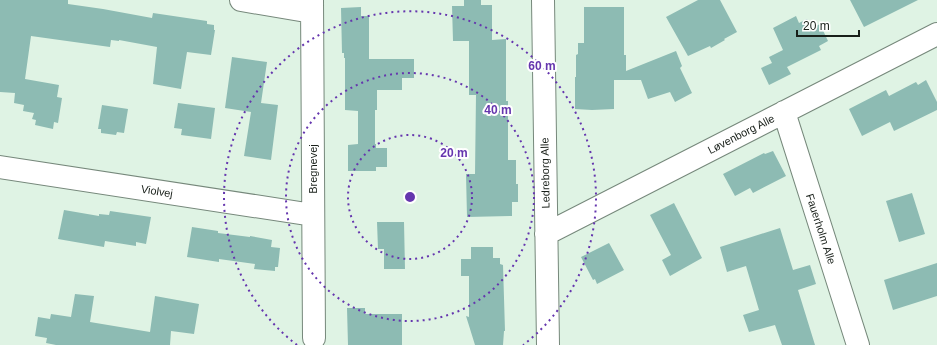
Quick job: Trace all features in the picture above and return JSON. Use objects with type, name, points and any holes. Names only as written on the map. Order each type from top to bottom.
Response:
[{"type":"street","points":[[241,0],[312,6]]},
{"type":"street","name":"Ledreborg Alle","points":[[543,0],[548,345]]},
{"type":"street","name":"Bregnevej","points":[[312,6],[314,338]]},
{"type":"street","name":"Løvenborg Alle","points":[[546,234],[937,34]]},
{"type":"street","name":"Fauerholm Alle","points":[[784,112],[858,345]]},
{"type":"street","name":"Violvej","points":[[0,167],[313,215]]},
{"type":"building","points":[[0,0],[68,0],[68,4],[152,18],[153,13],[207,21],[207,24],[214,25],[215,30],[211,55],[187,52],[181,89],[153,84],[157,47],[119,40],[111,40],[110,47],[31,36],[25,79],[59,85],[57,97],[62,98],[58,123],[54,122],[53,129],[35,125],[36,120],[32,119],[34,113],[23,111],[24,105],[14,103],[15,93],[0,92]]},
{"type":"building","points":[[464,0],[481,0],[481,5],[492,5],[492,40],[506,39],[508,160],[516,160],[516,184],[518,184],[518,202],[512,202],[512,216],[467,217],[466,174],[475,174],[476,95],[469,95],[469,41],[453,41],[452,6],[464,6]]},
{"type":"building","points":[[698,0],[720,0],[737,32],[711,48],[710,46],[688,56],[666,17]]},
{"type":"building","points":[[850,0],[918,0],[864,27]]},
{"type":"building","points":[[361,7],[361,16],[369,16],[369,59],[414,59],[414,78],[402,78],[402,90],[377,90],[377,110],[375,110],[375,144],[376,148],[387,148],[387,167],[376,167],[376,171],[348,171],[348,145],[358,144],[358,111],[345,110],[345,58],[344,53],[342,53],[341,8]]},
{"type":"building","points":[[584,7],[624,7],[624,55],[626,55],[626,71],[676,51],[682,66],[680,68],[692,93],[675,102],[670,92],[648,99],[641,80],[614,80],[614,109],[575,109],[576,55],[578,54],[578,43],[584,43]]},
{"type":"building","points":[[796,16],[799,23],[807,19],[812,28],[820,24],[828,41],[819,46],[821,50],[787,67],[791,74],[769,85],[761,68],[772,63],[769,57],[783,50],[773,28]]},
{"type":"building","points":[[232,57],[267,62],[261,103],[278,105],[271,160],[244,156],[251,112],[225,108]]},
{"type":"building","points":[[926,80],[937,102],[937,110],[894,131],[890,122],[862,136],[849,109],[886,90],[889,96],[916,82],[918,85]]},
{"type":"building","points":[[178,103],[215,108],[211,139],[181,135],[182,129],[174,128]]},
{"type":"building","points":[[102,105],[128,109],[124,133],[117,132],[116,135],[101,133],[101,129],[98,129]]},
{"type":"building","points":[[773,151],[786,176],[753,193],[750,188],[735,196],[723,174],[764,153]]},
{"type":"building","points":[[912,193],[925,234],[899,242],[886,201]]},
{"type":"building","points":[[674,203],[702,258],[670,276],[662,260],[671,255],[650,215]]},
{"type":"building","points":[[64,210],[99,216],[99,214],[109,215],[110,211],[151,217],[146,244],[136,242],[136,246],[105,241],[104,247],[58,239]]},
{"type":"building","points":[[377,222],[404,222],[405,269],[384,269],[384,249],[378,249]]},
{"type":"building","points":[[192,227],[218,231],[218,233],[272,240],[271,247],[280,248],[278,267],[275,267],[275,271],[254,269],[255,264],[219,259],[219,262],[187,257]]},
{"type":"building","points":[[780,228],[793,270],[810,265],[816,284],[798,290],[815,345],[782,345],[775,325],[749,332],[743,315],[759,310],[746,266],[727,272],[720,247]]},
{"type":"building","points":[[609,243],[624,270],[597,284],[595,279],[593,280],[581,257]]},
{"type":"building","points":[[471,247],[493,247],[493,258],[500,258],[500,264],[503,265],[505,331],[503,345],[475,345],[466,316],[469,317],[469,276],[461,276],[461,259],[471,259]]},
{"type":"building","points":[[937,263],[937,296],[893,310],[884,280]]},
{"type":"building","points":[[75,294],[94,296],[90,322],[150,332],[155,296],[199,304],[194,334],[171,331],[170,345],[56,345],[46,343],[47,338],[35,336],[38,317],[50,319],[51,314],[71,317]]},
{"type":"building","points":[[347,308],[365,308],[365,314],[402,314],[402,345],[348,345]]}]
